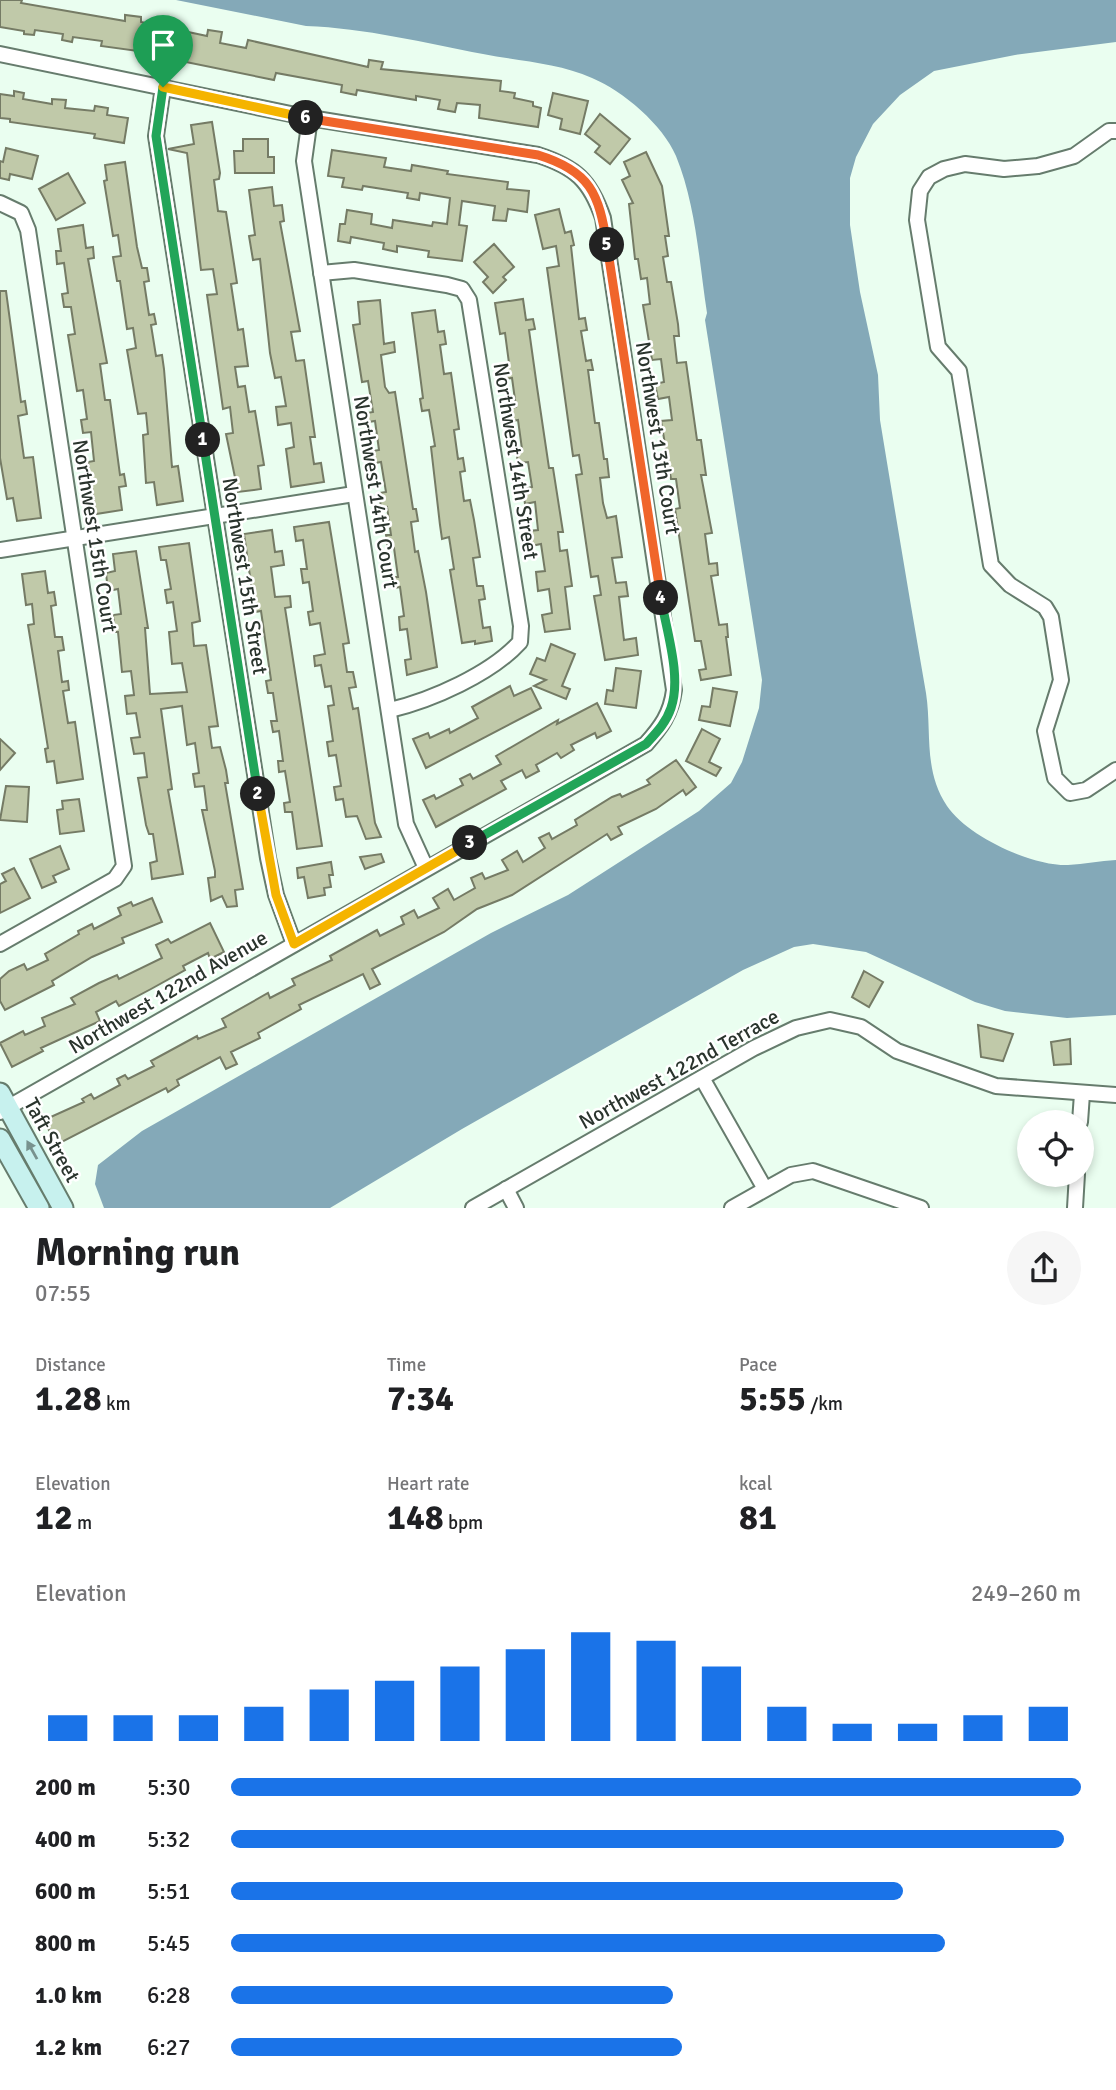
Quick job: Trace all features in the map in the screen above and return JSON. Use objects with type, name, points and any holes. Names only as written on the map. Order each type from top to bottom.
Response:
[{"type":"street","points":[[0,54],[310,118]]},
{"type":"street","name":"Northwest 15th Street","points":[[163,87],[156,136],[268,858],[276,895],[294,944]]},
{"type":"street","name":"Northwest 13th Court","points":[[310,118],[538,155],[566,164],[584,180],[596,198],[603,218],[673,671],[672,707]]},
{"type":"street","name":"Northwest 14th Court","points":[[310,118],[304,161],[354,494],[407,824],[426,868]]},
{"type":"street","points":[[1116,131],[1109,131],[1074,156],[1038,166],[1004,169],[965,164],[944,169],[929,177],[920,191],[917,220],[938,347],[959,371],[991,565],[1010,585],[1045,607],[1051,617],[1061,680],[1045,730],[1055,778],[1070,793],[1086,790],[1116,770]]},
{"type":"street","name":"Northwest 15th Court","points":[[0,203],[21,214],[28,230],[124,866],[115,879],[0,944]]},
{"type":"street","name":"Northwest 14th Street","points":[[321,273],[354,270],[462,289],[469,300],[521,626],[520,642],[509,655],[426,702],[390,710]]},
{"type":"street","points":[[0,550],[354,494]]},
{"type":"street","name":"Northwest 122nd Avenue","points":[[3,1104],[294,944],[646,744],[663,725],[672,707]]},
{"type":"street","name":"Northwest 122nd Terrace","points":[[473,1208],[796,1028],[830,1020],[861,1027],[897,1051],[996,1086],[1116,1095]]},
{"type":"street","points":[[702,1078],[765,1189]]},
{"type":"street","points":[[1081,1110],[1082,1094]]},
{"type":"street","name":"Taft Street","points":[[3,1104],[60,1202]]},
{"type":"street","points":[[0,1139],[37,1207],[60,1202]]},
{"type":"street","points":[[732,1208],[791,1175],[813,1171],[875,1201],[921,1208]]},
{"type":"street","points":[[1075,1208],[1076,1187]]},
{"type":"street","points":[[506,1189],[516,1208]]},
{"type":"water","points":[[176,0],[1116,0],[1116,42],[1015,55],[934,71],[900,95],[873,124],[856,157],[850,178],[850,225],[860,292],[878,375],[880,420],[926,693],[934,779],[947,806],[957,817],[985,839],[1002,848],[1053,864],[1116,860],[1116,1015],[1067,1018],[1005,1011],[975,1002],[866,952],[813,944],[794,947],[743,970],[462,1129],[330,1208],[104,1208],[95,1184],[98,1165],[142,1131],[491,933],[568,895],[699,811],[731,783],[742,762],[759,708],[762,680],[705,320],[707,313],[692,213],[676,156],[652,121],[616,91],[592,78],[566,69],[373,33],[306,26]]},
{"type":"building","points":[[0,0],[22,0],[21,3],[125,21],[125,15],[141,17],[141,22],[207,36],[208,30],[222,32],[220,43],[246,48],[248,40],[368,67],[369,60],[383,62],[381,69],[501,81],[500,91],[515,93],[514,98],[533,102],[533,106],[541,108],[538,127],[479,118],[480,105],[457,103],[455,112],[438,109],[440,100],[416,96],[416,100],[357,90],[356,95],[341,92],[342,85],[276,73],[274,80],[181,61],[182,57],[101,46],[102,41],[73,37],[72,42],[62,40],[63,34],[35,30],[34,35],[24,34],[24,31],[0,27]]},
{"type":"building","points":[[14,91],[24,93],[23,99],[52,104],[52,99],[66,100],[65,108],[94,111],[95,106],[108,108],[107,115],[128,118],[124,143],[94,138],[95,134],[10,122],[10,119],[0,118],[0,94],[14,96]]},
{"type":"building","points":[[553,93],[588,101],[580,134],[560,129],[562,119],[548,115]]},
{"type":"building","points":[[600,114],[630,139],[610,164],[595,152],[600,146],[585,134]]},
{"type":"building","points":[[212,122],[220,173],[219,179],[214,180],[218,211],[226,212],[237,283],[231,284],[238,330],[243,329],[248,366],[235,367],[238,387],[245,386],[249,412],[255,411],[264,465],[258,466],[261,489],[238,492],[226,434],[233,433],[230,407],[223,409],[207,295],[217,294],[213,269],[201,270],[187,153],[168,149],[194,144],[191,125]]},
{"type":"building","points":[[243,139],[268,139],[268,157],[274,157],[274,173],[235,173],[234,151],[243,151]]},
{"type":"building","points":[[6,148],[38,156],[32,179],[10,174],[9,180],[0,178],[0,161],[3,162]]},
{"type":"building","points":[[332,150],[386,158],[384,167],[411,171],[412,165],[448,171],[447,174],[508,182],[507,189],[529,191],[527,212],[508,209],[506,221],[493,220],[495,206],[462,201],[459,225],[467,226],[462,261],[428,257],[429,251],[397,246],[397,252],[383,249],[384,243],[351,237],[350,243],[338,241],[340,224],[345,224],[347,210],[372,214],[371,224],[392,228],[393,220],[432,226],[433,222],[447,224],[450,198],[420,193],[419,200],[407,198],[408,193],[363,186],[362,190],[342,187],[344,178],[328,176]]},
{"type":"building","points":[[646,152],[662,186],[669,236],[665,236],[668,256],[663,257],[667,282],[671,282],[678,324],[679,336],[674,336],[677,363],[686,362],[697,440],[701,440],[706,475],[701,475],[712,533],[705,534],[709,564],[717,563],[718,575],[711,576],[719,625],[727,624],[731,675],[701,680],[699,670],[706,669],[701,641],[695,641],[675,509],[680,508],[676,479],[671,479],[661,421],[672,420],[669,397],[658,399],[655,384],[664,382],[661,359],[652,360],[643,305],[650,304],[647,278],[641,279],[638,259],[635,259],[629,204],[633,203],[622,180],[630,176],[624,162]]},
{"type":"building","points":[[125,162],[137,247],[142,268],[147,268],[149,281],[144,282],[149,315],[154,314],[156,324],[151,325],[156,356],[162,355],[172,467],[178,466],[183,501],[157,505],[154,482],[146,483],[143,435],[148,434],[146,413],[138,414],[127,350],[136,348],[133,328],[127,329],[120,281],[117,281],[113,257],[121,256],[118,235],[113,236],[104,181],[107,180],[105,165]]},
{"type":"building","points":[[68,173],[85,203],[56,220],[39,189]]},
{"type":"building","points":[[272,187],[274,206],[282,205],[284,221],[280,222],[300,331],[291,332],[296,361],[304,360],[315,437],[310,437],[314,464],[321,463],[324,482],[291,487],[286,449],[294,447],[291,423],[278,425],[276,407],[286,406],[281,377],[275,378],[270,353],[260,259],[253,260],[249,236],[255,235],[249,190]]},
{"type":"building","points":[[559,209],[565,233],[571,231],[574,245],[571,246],[579,319],[585,318],[587,330],[581,331],[586,361],[591,360],[593,370],[588,370],[595,423],[599,423],[604,459],[607,459],[609,477],[600,478],[603,503],[607,518],[616,516],[622,557],[612,558],[616,583],[626,582],[628,596],[619,597],[624,640],[636,638],[638,655],[605,660],[594,596],[601,595],[598,576],[591,577],[576,475],[582,474],[579,455],[573,456],[547,268],[559,266],[556,246],[543,249],[535,215]]},
{"type":"building","points":[[83,225],[86,248],[93,247],[94,258],[88,259],[107,363],[100,364],[105,400],[110,400],[120,475],[124,474],[126,486],[119,487],[122,510],[96,514],[88,462],[94,461],[91,432],[83,433],[81,420],[87,419],[83,390],[77,391],[68,335],[75,334],[71,307],[64,307],[62,294],[68,293],[64,263],[57,264],[56,251],[61,251],[58,229]]},
{"type":"building","points":[[494,244],[514,267],[503,277],[506,280],[493,293],[483,282],[488,277],[474,262]]},
{"type":"building","points":[[0,291],[6,291],[21,402],[25,401],[27,414],[18,416],[24,458],[33,457],[41,518],[17,521],[13,498],[7,499],[0,458]]},
{"type":"building","points":[[523,299],[526,320],[533,319],[535,329],[529,330],[549,468],[553,468],[563,532],[558,532],[560,551],[567,550],[572,586],[565,587],[570,629],[545,632],[542,615],[552,613],[549,589],[538,591],[536,572],[545,571],[541,544],[531,546],[529,531],[538,530],[535,502],[525,504],[523,489],[532,487],[528,462],[518,463],[516,449],[522,449],[518,420],[512,421],[510,408],[516,407],[512,378],[505,379],[503,364],[509,363],[505,333],[500,334],[495,303]]},
{"type":"building","points":[[380,300],[384,344],[394,342],[395,352],[381,355],[385,387],[389,393],[395,392],[413,509],[416,509],[418,521],[411,522],[415,552],[418,551],[426,592],[437,667],[407,675],[405,660],[411,659],[407,629],[400,630],[399,617],[404,616],[400,587],[394,588],[393,577],[398,577],[394,548],[388,549],[386,535],[391,535],[387,507],[381,508],[379,493],[386,492],[381,462],[375,463],[373,451],[379,450],[375,421],[368,422],[367,413],[373,412],[368,381],[362,382],[353,325],[360,324],[358,302]]},
{"type":"building","points":[[435,310],[438,332],[444,331],[446,344],[440,345],[444,374],[451,373],[459,429],[454,430],[458,459],[463,458],[465,471],[460,472],[464,501],[470,500],[480,557],[473,558],[477,586],[483,586],[485,599],[479,600],[483,628],[490,627],[492,641],[475,644],[475,641],[462,643],[450,570],[454,569],[449,537],[442,539],[440,525],[431,447],[435,446],[429,410],[422,411],[420,399],[423,398],[412,313]]},
{"type":"building","points":[[329,522],[349,643],[343,644],[347,672],[353,672],[356,687],[349,688],[353,709],[358,708],[375,823],[381,837],[366,839],[357,816],[346,817],[343,799],[336,800],[334,787],[341,786],[336,755],[329,756],[327,742],[333,741],[328,706],[334,705],[331,686],[325,687],[321,665],[315,666],[314,656],[325,654],[320,623],[310,625],[308,612],[313,611],[309,582],[303,583],[301,569],[307,569],[303,540],[296,541],[294,527]]},
{"type":"building","points":[[272,530],[275,552],[282,551],[284,565],[271,567],[275,597],[290,596],[291,607],[285,608],[322,846],[297,849],[292,812],[285,812],[284,803],[290,802],[285,771],[279,772],[278,761],[283,761],[279,731],[273,732],[271,721],[277,721],[273,693],[268,693],[266,681],[271,680],[261,611],[255,612],[244,534]]},
{"type":"building","points":[[189,543],[200,621],[192,623],[194,646],[206,645],[218,726],[209,727],[212,748],[220,747],[226,770],[228,783],[225,783],[243,889],[235,890],[237,906],[227,907],[222,896],[211,901],[208,878],[215,877],[215,871],[202,810],[207,810],[204,786],[195,787],[193,774],[199,773],[195,743],[187,745],[182,706],[161,709],[172,789],[168,790],[183,874],[152,879],[150,863],[157,861],[153,834],[149,834],[146,825],[138,778],[147,777],[144,753],[134,754],[131,738],[140,737],[136,713],[127,714],[125,696],[134,695],[131,671],[122,672],[118,632],[115,632],[113,615],[121,614],[118,589],[108,591],[106,573],[115,571],[113,554],[136,551],[148,628],[145,628],[150,694],[187,692],[182,663],[172,664],[169,632],[177,631],[173,602],[167,603],[165,590],[171,589],[166,560],[161,560],[159,547]]},
{"type":"building","points":[[45,571],[48,593],[54,592],[56,605],[51,606],[55,637],[62,637],[64,650],[58,651],[62,682],[68,681],[69,690],[63,691],[68,723],[75,722],[83,779],[57,783],[54,761],[47,762],[45,749],[48,748],[28,625],[34,624],[32,604],[26,605],[22,574]]},
{"type":"building","points":[[551,644],[575,654],[562,686],[570,689],[566,699],[534,686],[546,680],[530,674],[537,658],[545,661]]},
{"type":"building","points":[[616,668],[641,671],[636,708],[605,704],[607,690],[613,691]]},
{"type":"building","points":[[510,686],[514,696],[531,688],[541,708],[426,768],[413,739],[428,733],[430,738],[449,729],[450,733],[478,718],[472,707]]},
{"type":"building","points":[[713,688],[737,692],[730,726],[699,720],[702,706],[710,707]]},
{"type":"building","points":[[597,703],[611,731],[597,738],[595,733],[571,745],[574,750],[561,758],[557,753],[536,765],[539,771],[526,778],[522,770],[501,781],[506,789],[436,827],[423,800],[434,795],[436,799],[463,785],[460,779],[470,774],[473,779],[501,764],[496,756],[558,720],[557,724]]},
{"type":"building","points":[[702,729],[720,739],[709,762],[721,768],[716,776],[686,761]]},
{"type":"building","points":[[0,739],[15,753],[0,770]]},
{"type":"building","points":[[676,760],[696,787],[686,795],[683,790],[656,809],[618,827],[622,834],[611,840],[607,834],[512,895],[477,909],[444,932],[372,969],[380,984],[370,989],[363,974],[299,1005],[301,1009],[258,1033],[260,1038],[231,1052],[237,1064],[226,1069],[220,1057],[177,1080],[179,1085],[168,1092],[166,1088],[56,1145],[44,1120],[84,1102],[82,1099],[91,1094],[94,1099],[120,1085],[117,1079],[125,1075],[128,1079],[154,1066],[151,1061],[197,1036],[198,1039],[226,1027],[222,1019],[268,993],[270,998],[295,985],[292,979],[332,960],[330,956],[377,930],[380,936],[404,924],[401,917],[414,910],[418,918],[439,908],[433,898],[448,889],[454,900],[475,888],[471,878],[482,873],[485,879],[508,870],[502,860],[517,851],[523,862],[545,848],[539,838],[549,833],[552,839],[577,825],[575,820],[612,797],[620,794],[622,797],[650,784],[647,780]]},
{"type":"building","points":[[6,786],[29,787],[27,822],[0,820]]},
{"type":"building","points":[[79,799],[84,831],[60,834],[57,810],[63,809],[62,801]]},
{"type":"building","points":[[60,846],[69,869],[53,876],[56,882],[42,888],[30,859]]},
{"type":"building","points":[[381,854],[384,862],[365,869],[360,857]]},
{"type":"building","points":[[331,862],[331,887],[324,888],[325,895],[308,898],[304,877],[298,878],[297,868]]},
{"type":"building","points":[[14,868],[30,898],[0,913],[0,884],[6,881],[2,874]]},
{"type":"building","points":[[152,898],[162,922],[122,938],[124,943],[92,957],[52,981],[54,985],[5,1010],[0,1001],[0,979],[9,971],[24,964],[27,970],[48,960],[45,954],[79,934],[78,931],[92,924],[94,929],[121,915],[118,908],[131,902],[133,906]]},
{"type":"building","points":[[210,923],[224,952],[210,959],[208,953],[183,966],[185,970],[119,1006],[116,1001],[96,1012],[100,1021],[41,1048],[43,1051],[12,1067],[0,1043],[23,1031],[25,1035],[45,1026],[42,1018],[75,1004],[71,998],[99,983],[117,975],[119,979],[162,958],[156,945],[168,939],[171,943]]},
{"type":"building","points":[[864,971],[883,982],[869,1007],[852,997]]},
{"type":"building","points":[[978,1025],[1013,1034],[1003,1061],[981,1057]]},
{"type":"building","points":[[1070,1039],[1071,1064],[1054,1065],[1051,1042]]},
{"type":"route","points":[[163,87],[310,118],[538,155],[566,164],[584,180],[596,198],[603,218],[673,671],[672,707],[663,725],[646,744],[294,944],[276,895],[268,858],[156,136],[158,107],[163,87]]}]
